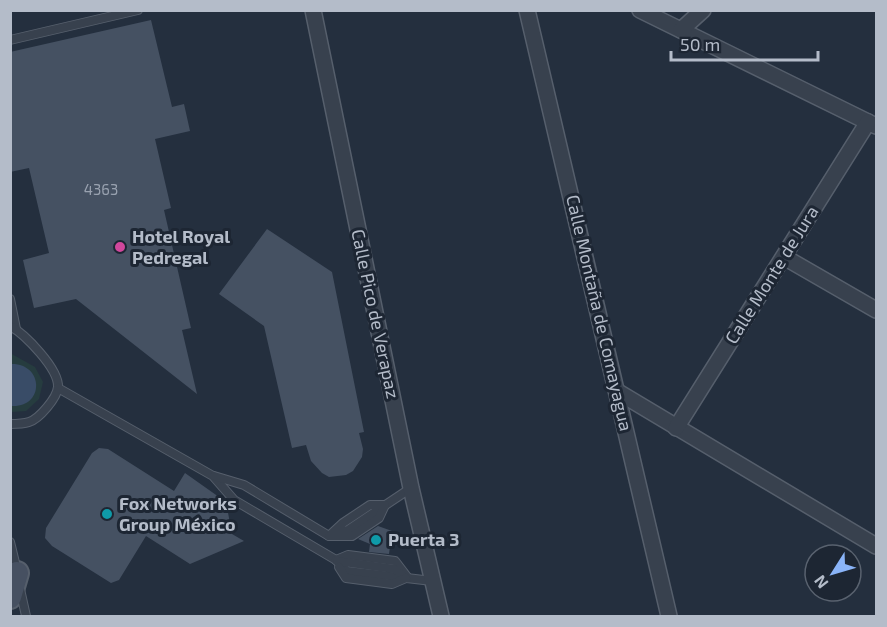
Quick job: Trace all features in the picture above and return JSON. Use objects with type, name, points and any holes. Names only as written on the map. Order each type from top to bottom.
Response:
[{"type":"main road","points":[[10,597],[17,573]]},
{"type":"street","name":"Calle Pico de Verapaz","points":[[313,10],[411,488],[441,616]]},
{"type":"street","name":"Calle Montaña de Comayagua","points":[[527,10],[669,616]]},
{"type":"street","points":[[640,10],[872,124]]},
{"type":"street","points":[[681,30],[703,10]]},
{"type":"street","name":"Calle Monte de Jura","points":[[676,428],[784,257],[872,124]]},
{"type":"street","points":[[784,257],[876,310]]},
{"type":"street","points":[[618,392],[876,546]]},
{"type":"lane","points":[[10,40],[138,10]]},
{"type":"lane","points":[[10,299],[13,327],[28,338],[44,359],[57,381],[58,388],[49,405],[31,422],[10,424]]},
{"type":"lane","points":[[58,388],[213,476],[244,485],[329,536],[352,536],[379,518],[385,505]]},
{"type":"lane","points":[[213,476],[234,500],[336,560],[346,578],[392,584],[408,578],[432,581]]},
{"type":"lane","points":[[329,536],[348,530],[411,488]]},
{"type":"lane","points":[[10,542],[26,616]]},
{"type":"lane","points":[[336,560],[348,555],[395,561],[408,578]]},
{"type":"green space","points":[[10,353],[35,367],[43,382],[39,399],[26,411],[11,412]]},
{"type":"water","points":[[11,364],[30,370],[34,377],[35,393],[22,405],[11,406]]},
{"type":"building","points":[[151,20],[172,107],[184,104],[190,131],[155,139],[171,208],[164,210],[191,328],[182,330],[197,394],[76,299],[34,308],[23,260],[49,253],[29,168],[10,172],[10,52]]},
{"type":"building","points":[[267,229],[332,272],[364,432],[359,433],[363,449],[362,457],[353,471],[346,475],[329,477],[311,461],[306,445],[292,448],[264,326],[219,294]]},
{"type":"building","name":"Fox Networks Group México","points":[[99,448],[108,449],[174,491],[185,473],[226,502],[232,534],[244,541],[190,564],[146,536],[119,580],[111,583],[52,546],[45,538],[46,528],[92,453]]},
{"type":"building","points":[[378,526],[392,531],[389,554],[369,552],[370,544],[358,539]]},
{"type":"place","name":"Hotel Royal Pedregal","points":[[120,247]]},
{"type":"place","name":"Fox Networks Group México","points":[[107,514]]},
{"type":"place","name":"Puerta 3","points":[[376,540]]}]
